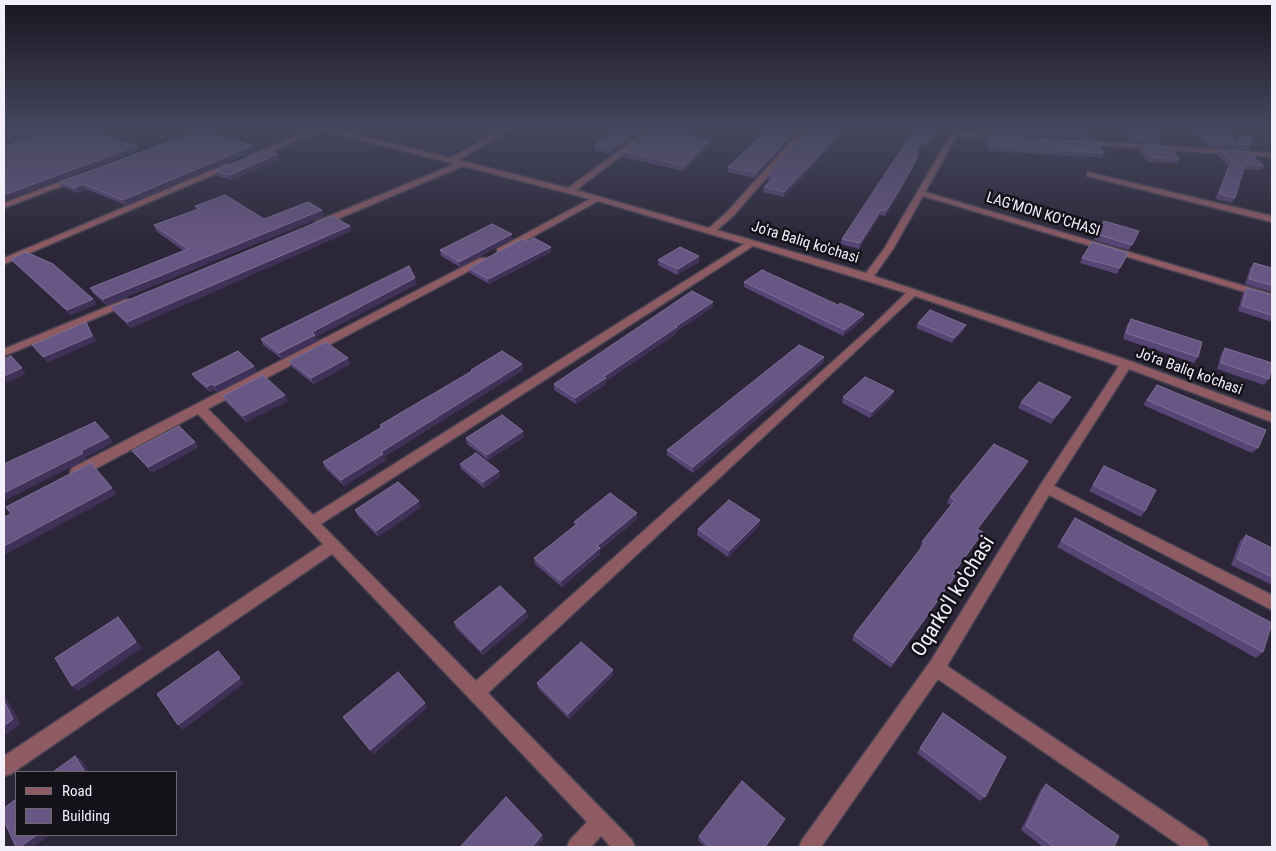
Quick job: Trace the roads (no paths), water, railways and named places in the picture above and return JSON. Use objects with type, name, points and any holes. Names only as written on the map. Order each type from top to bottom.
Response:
[{"type":"street","points":[[4,261],[229,167]]},
{"type":"street","points":[[306,228],[455,167]]},
{"type":"street","name":"Jo'ra Baliq ko'chasi","points":[[473,167],[597,198],[712,230],[868,277],[1126,364],[1272,418]]},
{"type":"street","points":[[569,191],[602,167]]},
{"type":"street","points":[[712,230],[730,214],[772,167]]},
{"type":"street","points":[[868,277],[888,250],[936,167]]},
{"type":"street","points":[[1090,174],[1272,219]]},
{"type":"street","points":[[4,206],[86,175]]},
{"type":"street","name":"LAG'MON KO'CHASI","points":[[921,193],[1272,297]]},
{"type":"street","points":[[63,479],[449,279],[597,198]]},
{"type":"street","points":[[312,523],[752,243]]},
{"type":"street","points":[[476,693],[874,330],[913,292]]},
{"type":"street","points":[[4,353],[132,300]]},
{"type":"street","name":"Oqarko'l ko'chasi","points":[[809,847],[936,668],[1046,488],[1126,364]]},
{"type":"street","points":[[199,407],[625,847]]},
{"type":"street","points":[[1046,488],[1272,603]]},
{"type":"street","points":[[4,768],[333,546]]},
{"type":"street","points":[[936,668],[1200,847]]},
{"type":"street","points":[[577,847],[601,822]]}]
